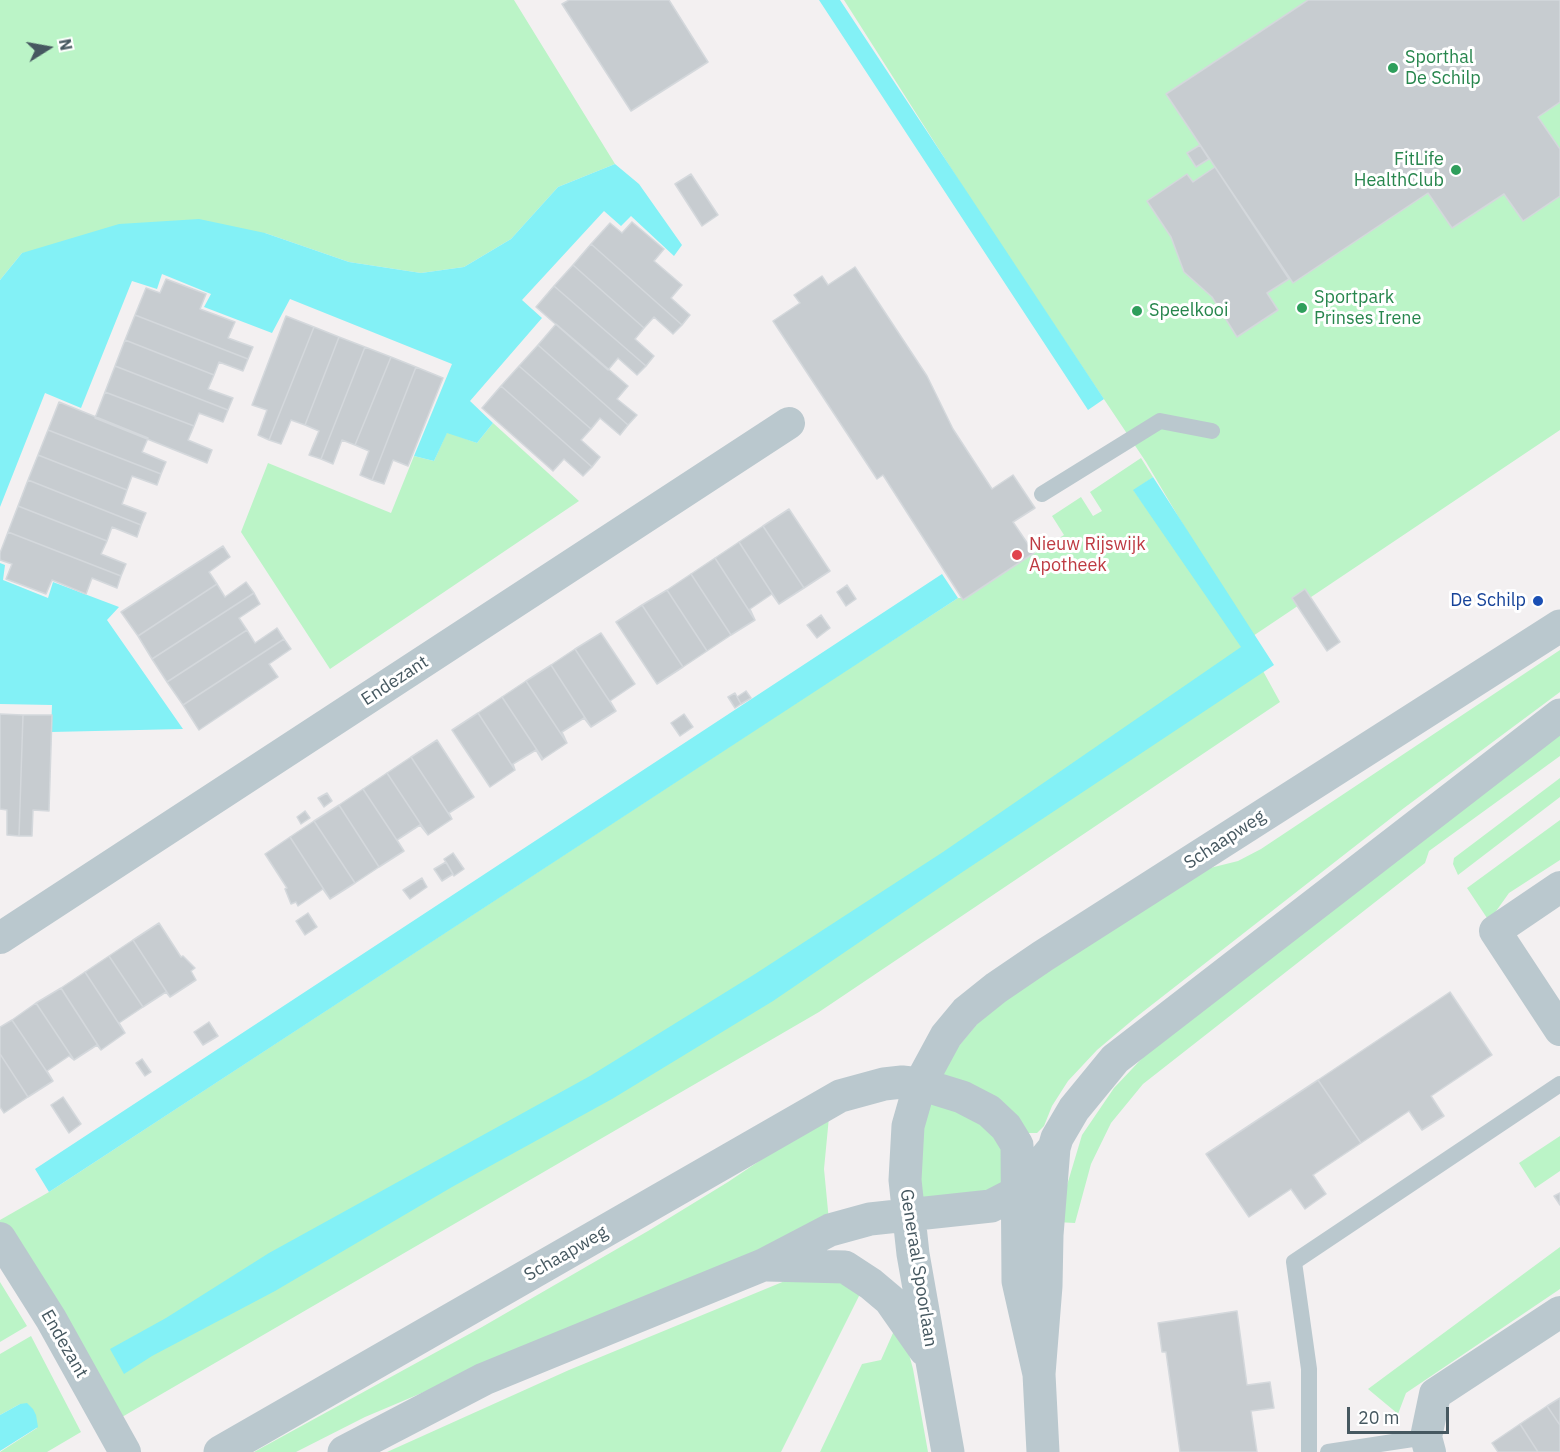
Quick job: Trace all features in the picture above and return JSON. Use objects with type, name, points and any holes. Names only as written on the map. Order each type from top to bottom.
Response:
[{"type":"street","name":"Endezant","points":[[0,938],[789,423]]},
{"type":"street","name":"Schaapweg","points":[[920,1084],[946,1036],[966,1012],[996,988],[1560,626]]},
{"type":"street","points":[[1043,1452],[1039,1374],[1054,1148],[1074,1109],[1115,1059],[1560,716]]},
{"type":"street","points":[[1560,887],[1495,931],[1560,1030]]},
{"type":"street","name":"Schaapweg","points":[[220,1452],[840,1096],[884,1084],[902,1082],[920,1084],[962,1097],[989,1111],[1006,1127],[1017,1145],[1018,1281],[1039,1374]]},
{"type":"street","name":"Generaal Spoorlaan","points":[[920,1084],[908,1126],[905,1180],[913,1254],[948,1452]]},
{"type":"street","points":[[344,1452],[484,1379],[763,1265],[830,1230],[870,1219],[991,1206],[1018,1192],[1054,1148]]},
{"type":"street","name":"Endezant","points":[[0,1238],[51,1319],[125,1452]]},
{"type":"street","points":[[763,1265],[845,1267],[890,1300],[933,1363]]},
{"type":"street","points":[[1428,1444],[1435,1394],[1560,1312]]},
{"type":"lane","points":[[1042,494],[1160,422],[1212,431]]},
{"type":"lane","points":[[1309,1452],[1309,1369],[1294,1262],[1560,1084]]},
{"type":"lane","points":[[1328,1452],[1428,1444]]},
{"type":"green space","points":[[0,0],[514,0],[615,164],[558,187],[511,239],[464,267],[421,273],[349,262],[265,233],[22,253],[0,280]]},
{"type":"green space","name":"Sportpark Prinses Irene","points":[[844,0],[1560,0],[1560,430],[1250,638],[1146,462],[982,217]]},
{"type":"green space","points":[[493,423],[579,501],[330,669],[241,532],[268,463],[391,513],[414,456],[434,461],[447,432],[477,443]]},
{"type":"green space","points":[[1141,458],[1153,477],[1134,491],[1257,660],[1280,702],[819,1012],[110,1424],[0,1238],[0,1220],[49,1192],[958,598],[963,598],[1064,535],[1052,516],[1081,497],[1093,516],[1102,511],[1090,492]]},
{"type":"green space","points":[[1560,650],[1560,692],[1404,808],[1097,1050],[1068,1081],[1052,1106],[1044,1126],[1037,1133],[1027,1133],[947,1084],[942,1071],[947,1060],[988,1011],[1206,869],[1238,861],[1261,849]]},
{"type":"green space","points":[[1560,731],[1560,756],[1429,851],[1425,863],[1143,1084],[1111,1123],[1091,1164],[1075,1223],[1056,1222],[1082,1135],[1114,1088],[1149,1051]]},
{"type":"green space","points":[[1560,778],[1560,797],[1458,875],[1453,864],[1454,858]]},
{"type":"green space","points":[[1560,820],[1560,860],[1509,893],[1489,921],[1467,888]]},
{"type":"green space","points":[[928,1102],[952,1103],[1004,1141],[1001,1186],[985,1196],[918,1203],[916,1180]]},
{"type":"green space","points":[[829,1117],[824,1169],[829,1221],[365,1417],[296,1452],[254,1452],[482,1327],[648,1231]]},
{"type":"green space","points":[[1560,1136],[1560,1171],[1535,1188],[1519,1163]]},
{"type":"green space","points":[[1560,1247],[1560,1289],[1406,1393],[1398,1414],[1368,1389]]},
{"type":"green space","points":[[797,1276],[835,1276],[862,1290],[781,1452],[387,1452],[569,1370]]},
{"type":"green space","points":[[0,1282],[27,1326],[0,1342]]},
{"type":"green space","points":[[897,1324],[905,1339],[913,1369],[928,1452],[820,1452],[862,1364],[881,1360]]},
{"type":"green space","points":[[31,1336],[81,1432],[47,1452],[0,1452],[37,1428],[20,1404],[0,1415],[0,1354]]},
{"type":"water","points":[[819,0],[840,0],[1104,399],[1088,410]]},
{"type":"water","points":[[615,164],[639,184],[682,245],[674,256],[631,216],[621,226],[604,211],[522,300],[542,318],[470,401],[493,423],[477,443],[447,433],[434,461],[414,456],[452,364],[290,299],[272,333],[204,307],[211,294],[162,274],[157,289],[132,281],[81,408],[45,393],[0,507],[0,280],[22,253],[119,224],[199,219],[265,233],[349,262],[421,273],[464,267],[511,239],[558,187]]},
{"type":"water","points":[[1153,477],[1274,665],[773,1001],[612,1099],[452,1187],[275,1291],[152,1356],[124,1374],[110,1349],[166,1318],[269,1253],[590,1076],[755,974],[943,852],[1241,647],[1133,490]]},
{"type":"water","points":[[0,563],[5,565],[3,580],[48,598],[53,582],[119,607],[107,620],[183,729],[51,732],[52,705],[0,704]]},
{"type":"water","points":[[942,574],[958,598],[49,1192],[35,1169]]},
{"type":"water","points":[[27,1403],[36,1415],[38,1427],[0,1451],[0,1415],[20,1404]]},
{"type":"building","points":[[569,0],[669,0],[708,62],[631,111],[562,4]]},
{"type":"building","points":[[1308,0],[1560,0],[1560,102],[1538,117],[1560,149],[1560,196],[1523,221],[1504,194],[1452,228],[1428,193],[1293,283],[1166,94]]},
{"type":"building","points":[[1200,145],[1209,159],[1196,167],[1187,153]]},
{"type":"building","points":[[1215,167],[1289,279],[1267,293],[1278,310],[1237,337],[1212,297],[1184,272],[1171,237],[1147,201],[1187,174],[1193,182]]},
{"type":"building","points":[[691,174],[718,215],[702,226],[675,184]]},
{"type":"building","points":[[632,222],[664,249],[654,261],[682,285],[671,298],[690,315],[682,325],[591,244],[610,223],[622,233]]},
{"type":"building","points":[[591,244],[682,325],[673,334],[654,317],[644,328],[573,265]]},
{"type":"building","points":[[573,265],[644,328],[635,339],[654,356],[646,366],[554,286]]},
{"type":"building","points":[[855,267],[927,376],[953,429],[992,489],[1013,475],[1035,508],[1013,522],[1034,553],[963,600],[883,475],[877,479],[773,321],[800,303],[794,295],[822,276],[828,285]]},
{"type":"building","points":[[166,279],[206,294],[200,309],[235,322],[228,338],[253,347],[248,359],[135,315],[146,288],[160,293]]},
{"type":"building","points":[[554,286],[646,366],[637,375],[618,358],[608,370],[536,307]]},
{"type":"building","points":[[135,315],[248,359],[243,371],[219,362],[214,375],[125,340]]},
{"type":"building","points":[[286,316],[314,327],[269,440],[258,435],[267,410],[252,405]]},
{"type":"building","points":[[556,324],[628,386],[617,399],[637,415],[628,425],[538,345]]},
{"type":"building","points":[[314,327],[339,337],[305,425],[291,420],[281,444],[269,440]]},
{"type":"building","points":[[339,337],[365,347],[321,459],[309,455],[319,431],[305,425]]},
{"type":"building","points":[[125,340],[214,375],[208,389],[233,398],[228,410],[115,366]]},
{"type":"building","points":[[538,345],[628,425],[620,435],[600,418],[591,429],[519,366]]},
{"type":"building","points":[[365,347],[391,357],[355,445],[342,440],[333,464],[321,459]]},
{"type":"building","points":[[391,357],[416,367],[372,480],[360,475],[369,451],[355,445]]},
{"type":"building","points":[[115,366],[228,410],[223,422],[199,413],[194,426],[105,392]]},
{"type":"building","points":[[519,366],[591,429],[581,440],[600,457],[592,467],[501,386]]},
{"type":"building","points":[[416,367],[443,378],[408,466],[393,460],[384,484],[372,480]]},
{"type":"building","points":[[501,386],[592,467],[583,476],[564,459],[553,471],[482,408]]},
{"type":"building","points":[[105,392],[194,426],[188,440],[212,450],[207,463],[95,418]]},
{"type":"building","points":[[59,402],[148,438],[142,452],[166,462],[161,474],[48,430]]},
{"type":"building","points":[[48,430],[161,474],[157,485],[132,476],[127,490],[38,455]]},
{"type":"building","points":[[38,455],[127,490],[122,504],[146,513],[141,525],[28,480]]},
{"type":"building","points":[[28,480],[141,525],[137,537],[112,527],[107,541],[18,506]]},
{"type":"building","points":[[18,506],[107,541],[101,554],[126,564],[121,576],[8,532]]},
{"type":"building","points":[[789,509],[830,571],[804,588],[763,526]]},
{"type":"building","points":[[763,526],[804,588],[779,604],[739,542]]},
{"type":"building","points":[[8,532],[121,576],[117,588],[92,578],[86,594],[52,580],[46,594],[6,579],[12,564],[0,560],[0,553]]},
{"type":"building","points":[[739,542],[779,604],[772,594],[750,609],[755,620],[715,558]]},
{"type":"building","points":[[223,546],[230,557],[209,572],[217,584],[138,636],[121,612]]},
{"type":"building","points":[[715,558],[755,620],[731,635],[691,574]]},
{"type":"building","points":[[691,574],[731,635],[707,651],[667,590]]},
{"type":"building","points":[[246,582],[254,593],[152,659],[138,636],[217,584],[225,597]]},
{"type":"building","points":[[847,585],[856,599],[846,606],[837,592]]},
{"type":"building","points":[[1305,589],[1340,642],[1327,651],[1292,598]]},
{"type":"building","points":[[667,590],[707,651],[683,667],[642,605]]},
{"type":"building","points":[[254,593],[260,604],[239,618],[247,630],[167,682],[152,659]]},
{"type":"building","points":[[642,605],[683,667],[657,684],[616,622]]},
{"type":"building","points":[[821,615],[830,628],[817,638],[807,625]]},
{"type":"building","points":[[277,628],[284,639],[183,705],[167,682],[247,630],[255,643]]},
{"type":"building","points":[[601,633],[635,684],[610,701],[616,711],[575,649]]},
{"type":"building","points":[[284,639],[291,649],[269,664],[278,677],[199,730],[183,705]]},
{"type":"building","points":[[575,649],[616,711],[591,727],[551,665]]},
{"type":"building","points":[[551,665],[591,727],[584,718],[562,732],[567,743],[526,681]]},
{"type":"building","points":[[526,681],[567,743],[543,759],[502,697]]},
{"type":"building","points":[[746,691],[751,698],[741,704],[737,697]]},
{"type":"building","points":[[735,693],[741,704],[735,708],[728,697]]},
{"type":"building","points":[[502,697],[543,759],[542,760],[536,750],[513,764],[515,770],[478,713]]},
{"type":"building","points":[[478,713],[515,770],[490,787],[452,730]]},
{"type":"building","points":[[0,714],[23,715],[19,836],[7,835],[7,810],[0,809]]},
{"type":"building","points":[[684,714],[693,727],[680,736],[671,723]]},
{"type":"building","points":[[23,715],[52,715],[49,811],[33,810],[32,836],[19,836]]},
{"type":"building","points":[[437,740],[474,797],[449,813],[452,819],[411,757]]},
{"type":"building","points":[[411,757],[452,819],[428,835],[387,773]]},
{"type":"building","points":[[387,773],[428,835],[420,825],[397,840],[404,851],[363,789]]},
{"type":"building","points":[[363,789],[404,851],[379,867],[339,805]]},
{"type":"building","points":[[327,793],[332,801],[324,807],[318,798]]},
{"type":"building","points":[[339,805],[379,867],[355,883],[314,821]]},
{"type":"building","points":[[305,811],[310,818],[301,824],[297,817]]},
{"type":"building","points":[[314,821],[355,883],[330,899],[290,837]]},
{"type":"building","points":[[290,837],[330,899],[323,889],[298,906],[296,902],[291,904],[285,889],[287,888],[265,854]]},
{"type":"building","points":[[453,853],[464,869],[454,876],[444,859]]},
{"type":"building","points":[[446,862],[453,874],[442,881],[434,869]]},
{"type":"building","points":[[422,878],[427,887],[410,899],[403,890]]},
{"type":"building","points":[[308,913],[317,927],[305,935],[296,921]]},
{"type":"building","points":[[159,923],[181,957],[183,956],[195,968],[191,971],[196,980],[170,997],[133,940]]},
{"type":"building","points":[[133,940],[170,997],[166,992],[143,1007],[109,956]]},
{"type":"building","points":[[109,956],[143,1007],[119,1023],[125,1033],[85,972]]},
{"type":"building","points":[[85,972],[125,1033],[101,1050],[61,988]]},
{"type":"building","points":[[61,988],[101,1050],[97,1045],[74,1060],[36,1003]]},
{"type":"building","points":[[1450,992],[1492,1055],[1431,1096],[1444,1116],[1422,1130],[1409,1111],[1361,1143],[1318,1080]]},
{"type":"building","points":[[36,1003],[74,1060],[69,1056],[47,1071],[53,1081],[12,1020]]},
{"type":"building","points":[[12,1020],[53,1081],[28,1097],[0,1054],[0,1027]]},
{"type":"building","points":[[209,1022],[218,1036],[203,1045],[194,1032]]},
{"type":"building","points":[[0,1054],[28,1097],[4,1113],[0,1107]]},
{"type":"building","points":[[142,1059],[151,1072],[145,1076],[136,1063]]},
{"type":"building","points":[[1318,1080],[1361,1143],[1313,1175],[1326,1194],[1305,1209],[1291,1189],[1249,1217],[1206,1154]]},
{"type":"building","points":[[63,1097],[81,1124],[69,1133],[51,1105]]},
{"type":"building","points":[[1560,1193],[1560,1205],[1554,1196]]},
{"type":"building","points":[[1237,1311],[1247,1385],[1270,1382],[1274,1408],[1251,1411],[1257,1452],[1180,1452],[1166,1352],[1162,1352],[1158,1323]]},
{"type":"building","points":[[1560,1398],[1560,1425],[1547,1406]]},
{"type":"building","points":[[1547,1406],[1560,1425],[1560,1452],[1538,1452],[1520,1424]]},
{"type":"building","points":[[1520,1424],[1538,1452],[1498,1452],[1492,1443]]},
{"type":"place","name":"Sporthal De Schilp","points":[[1393,68]]},
{"type":"place","name":"FitLife HealthClub","points":[[1456,170]]},
{"type":"place","name":"Sportpark Prinses Irene","points":[[1302,308]]},
{"type":"place","name":"Speelkooi","points":[[1137,311]]},
{"type":"place","name":"Nieuw Rijswijk Apotheek","points":[[1017,555]]},
{"type":"place","name":"De Schilp","points":[[1538,601]]}]
